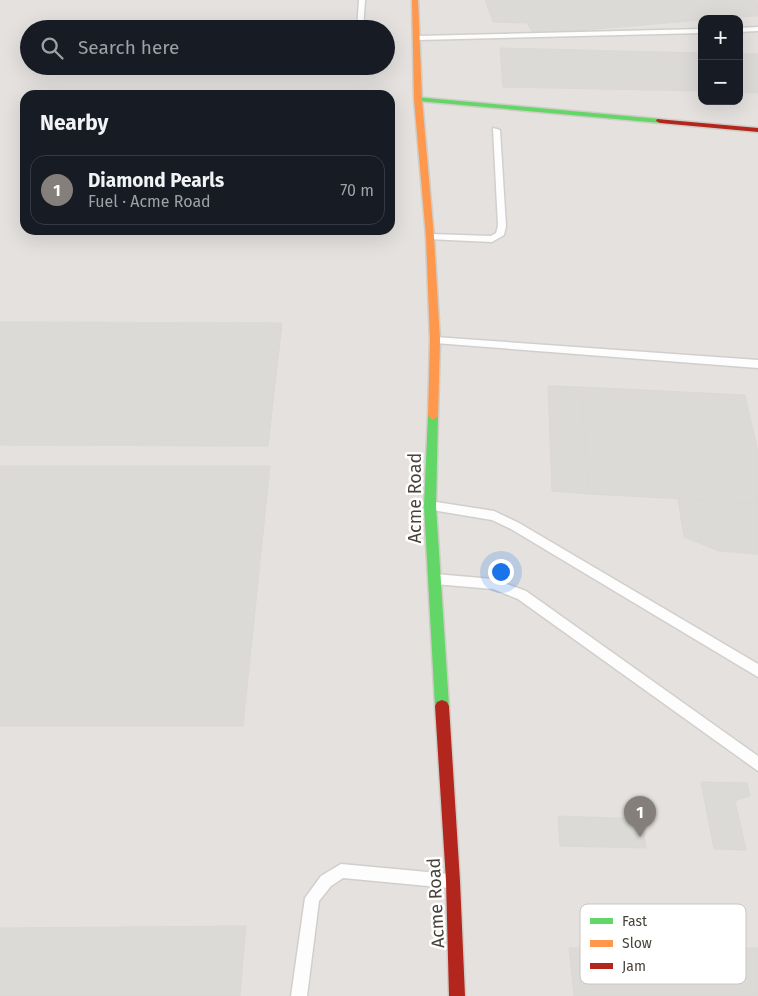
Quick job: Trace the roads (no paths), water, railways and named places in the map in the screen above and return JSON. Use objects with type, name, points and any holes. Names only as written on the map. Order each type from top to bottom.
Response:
[{"type":"street","name":"Acme Road","points":[[415,0],[418,38],[418,99],[430,237],[435,340],[430,506],[453,881],[457,996]]},
{"type":"street","points":[[418,99],[758,130]]},
{"type":"lane","points":[[361,20],[362,0]]},
{"type":"lane","points":[[743,30],[758,29]]},
{"type":"lane","points":[[418,38],[698,31]]},
{"type":"lane","points":[[430,237],[492,239],[500,235],[502,226],[496,130]]},
{"type":"lane","points":[[435,340],[758,364]]},
{"type":"lane","points":[[430,506],[494,516],[515,526],[758,671]]},
{"type":"lane","points":[[434,578],[494,584],[522,595],[758,764]]},
{"type":"lane","points":[[299,996],[312,898],[326,881],[340,871],[453,881]]},
{"type":"place","name":"Diamond Pearls","points":[[640,837]]}]
